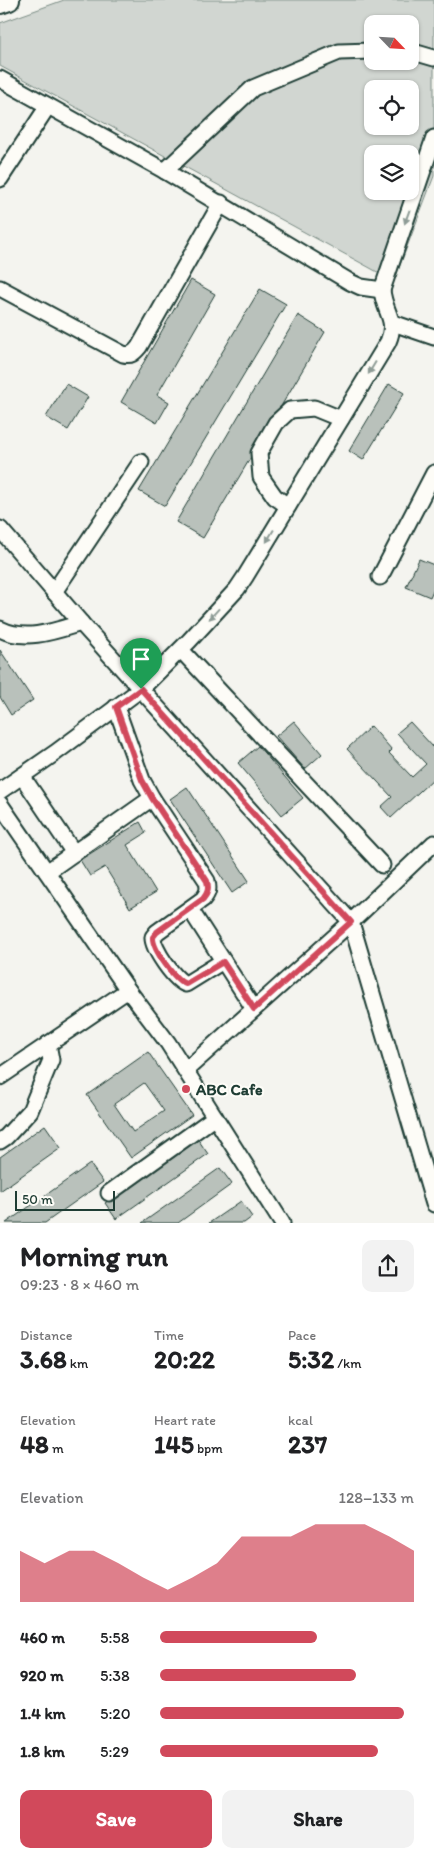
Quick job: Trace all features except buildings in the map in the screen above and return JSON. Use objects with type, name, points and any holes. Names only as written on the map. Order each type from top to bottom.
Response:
[{"type":"main road","points":[[0,3],[9,0]]},
{"type":"lane","points":[[165,171],[253,88],[339,52],[364,50]]},
{"type":"lane","points":[[419,54],[434,58]]},
{"type":"lane","points":[[0,79],[221,203],[350,282],[361,287],[382,290]]},
{"type":"lane","points":[[0,178],[48,106]]},
{"type":"lane","points":[[0,791],[141,689],[181,650],[237,589],[388,342],[392,332],[392,323],[383,301],[382,290],[434,138]]},
{"type":"lane","points":[[0,288],[128,356],[140,347],[221,203]]},
{"type":"lane","points":[[392,323],[434,338]]},
{"type":"lane","points":[[288,506],[275,498],[261,478],[259,453],[276,423],[290,410],[314,408],[341,419]]},
{"type":"lane","points":[[54,592],[141,462]]},
{"type":"lane","points":[[380,577],[434,473]]},
{"type":"lane","points":[[0,529],[81,623],[351,922],[431,1182],[434,1204]]},
{"type":"lane","points":[[0,629],[8,633],[42,635],[81,623]]},
{"type":"lane","points":[[181,650],[382,865]]},
{"type":"lane","points":[[116,707],[139,772],[152,798],[207,881],[208,894],[190,910],[157,932],[153,937],[154,945],[176,979],[186,984],[223,962]]},
{"type":"lane","points":[[22,776],[74,853]]},
{"type":"lane","points":[[47,872],[152,798]]},
{"type":"lane","points":[[0,804],[128,990],[168,1043],[282,1223]]},
{"type":"lane","points":[[186,1070],[351,922],[434,843]]},
{"type":"lane","points":[[190,910],[254,1009]]},
{"type":"lane","points":[[0,1077],[128,990]]},
{"type":"lane","points":[[0,1141],[30,1111],[51,1060],[48,1044]]},
{"type":"lane","points":[[109,1193],[215,1117]]},
{"type":"shaded area","points":[[64,0],[434,0],[434,176],[394,281],[0,66],[0,23]]},
{"type":"place","name":"ABC Cafe","points":[[186,1089]]},
{"type":"route","points":[[141,689],[351,922],[254,1009],[223,962],[191,982],[181,983],[176,979],[154,945],[153,937],[157,932],[203,899],[208,894],[209,888],[207,881],[142,780],[116,707],[141,689]]}]
